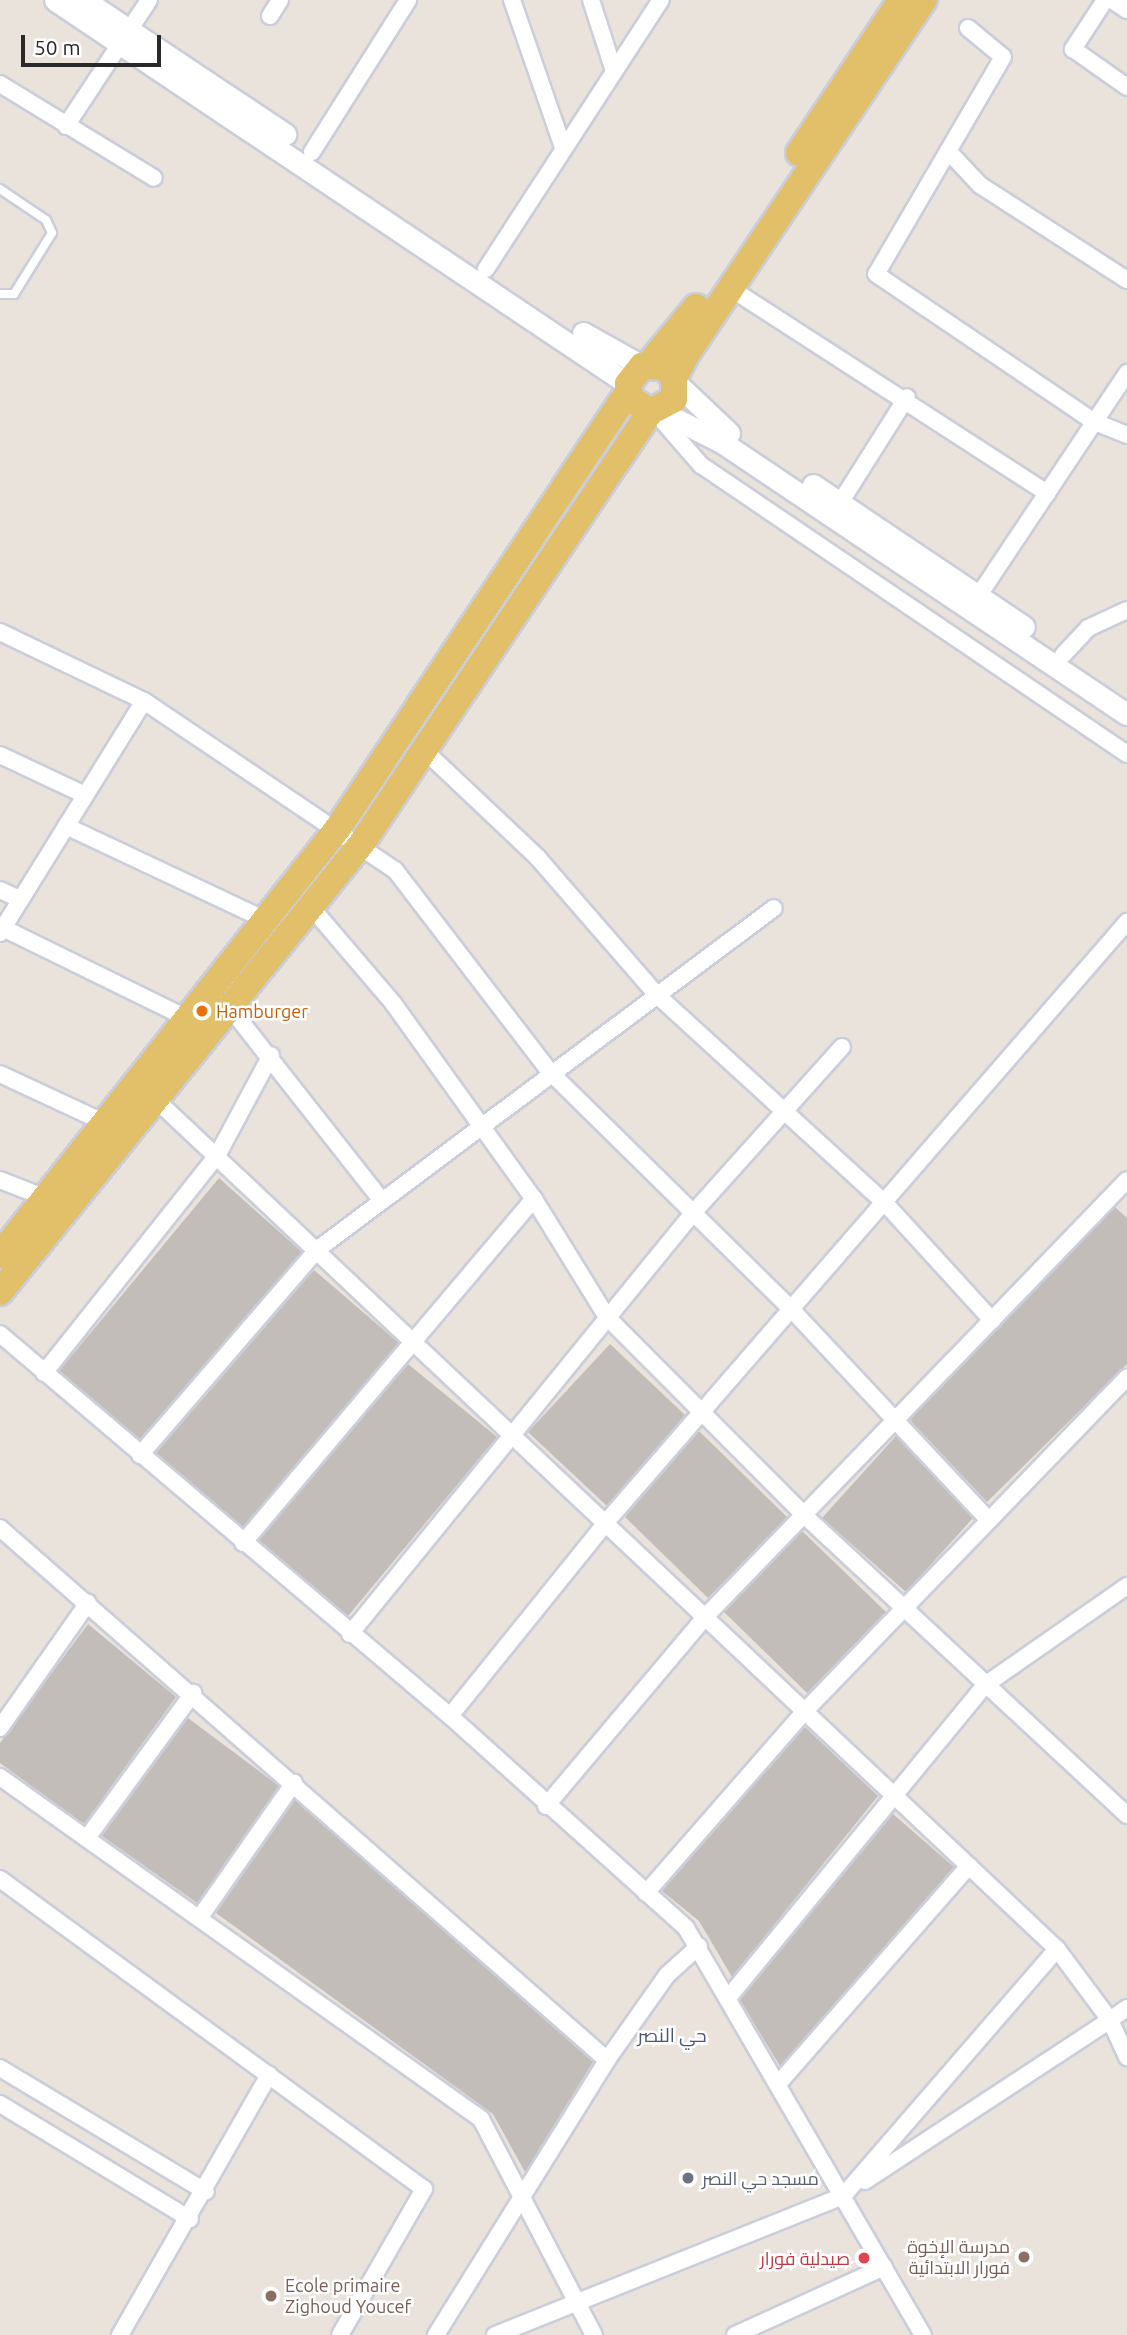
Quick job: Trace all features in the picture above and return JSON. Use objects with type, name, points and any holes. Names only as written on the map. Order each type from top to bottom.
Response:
[{"type":"main road","points":[[0,1292],[158,1101],[362,843],[425,751],[556,528],[637,377],[679,333],[901,0]]},
{"type":"main road","points":[[0,1255],[268,921],[556,528],[655,411],[674,399],[675,381],[730,288],[924,0]]},
{"type":"main road","points":[[637,377],[664,367],[675,381]]},
{"type":"main road","points":[[637,377],[636,406],[655,411]]},
{"type":"street","points":[[54,0],[126,36],[312,152],[486,269],[637,377]]},
{"type":"street","points":[[85,0],[126,36],[637,377]]},
{"type":"street","points":[[66,126],[149,0]]},
{"type":"street","points":[[270,16],[280,0]]},
{"type":"street","points":[[312,152],[408,0]]},
{"type":"street","points":[[512,0],[563,147]]},
{"type":"street","points":[[591,0],[614,71]]},
{"type":"street","points":[[486,269],[661,0]]},
{"type":"street","points":[[1105,0],[1073,49],[1127,87]]},
{"type":"street","points":[[1112,0],[1127,10]]},
{"type":"street","points":[[968,27],[1003,57],[876,274],[1095,422],[1127,435]]},
{"type":"street","points":[[0,83],[154,178]]},
{"type":"street","points":[[947,151],[980,185],[1127,280]]},
{"type":"street","points":[[730,288],[907,397],[1047,493]]},
{"type":"street","points":[[979,595],[1127,373]]},
{"type":"street","points":[[675,381],[711,420],[979,595],[1127,698]]},
{"type":"street","points":[[840,503],[907,397]]},
{"type":"street","points":[[655,411],[723,443],[1127,714]]},
{"type":"street","points":[[655,411],[701,465],[1127,754]]},
{"type":"street","points":[[1063,655],[1088,628],[1127,611]]},
{"type":"street","points":[[0,632],[144,701],[362,843],[395,870],[551,1073],[793,1311],[894,1422],[986,1517]]},
{"type":"street","points":[[144,701],[1,930],[190,1019]]},
{"type":"street","points":[[425,751],[538,858],[657,995],[782,1114],[885,1203],[992,1320]]},
{"type":"street","points":[[0,755],[85,796]]},
{"type":"street","points":[[66,826],[268,921]]},
{"type":"street","points":[[0,890],[20,900]]},
{"type":"street","points":[[311,907],[393,1003],[534,1199],[607,1317],[804,1515],[901,1608],[1127,1815]]},
{"type":"street","points":[[140,1455],[318,1249],[774,908]]},
{"type":"street","points":[[450,1716],[608,1520],[793,1311],[1127,922]]},
{"type":"street","points":[[231,1009],[271,1055],[382,1201]]},
{"type":"street","points":[[350,1634],[692,1213],[842,1047]]},
{"type":"street","points":[[44,1373],[218,1154],[271,1055]]},
{"type":"street","points":[[0,1074],[107,1124]]},
{"type":"street","points":[[137,1084],[218,1154],[512,1434],[608,1520],[705,1618],[1057,1949],[1110,2020],[1127,2057]]},
{"type":"street","points":[[0,1180],[46,1198]]},
{"type":"street","points":[[546,1806],[705,1618],[1126,1184]]},
{"type":"street","points":[[243,1543],[534,1199]]},
{"type":"street","points":[[0,1335],[450,1716],[546,1806],[646,1893],[699,1946],[923,2335]]},
{"type":"street","points":[[646,1893],[804,1712],[901,1608],[986,1517],[1127,1378]]},
{"type":"street","points":[[0,1528],[193,1693],[607,2060]]},
{"type":"street","points":[[728,1998],[892,1794],[985,1685],[1127,1586]]},
{"type":"street","points":[[0,1728],[88,1603]]},
{"type":"street","points":[[87,1838],[193,1693]]},
{"type":"street","points":[[0,1777],[481,2119],[593,2335]]},
{"type":"street","points":[[200,1917],[294,1783]]},
{"type":"street","points":[[778,2084],[969,1866]]},
{"type":"street","points":[[0,1879],[424,2189],[340,2335]]},
{"type":"street","points":[[436,2335],[607,2060],[667,1975],[699,1946]]},
{"type":"street","points":[[842,2196],[1057,1949]]},
{"type":"street","points":[[495,2335],[842,2196],[1127,2008]]},
{"type":"street","points":[[0,2068],[206,2192]]},
{"type":"street","points":[[120,2335],[206,2192],[269,2075]]},
{"type":"street","points":[[0,2104],[190,2219]]},
{"type":"street","points":[[735,2335],[884,2267]]},
{"type":"lane","points":[[0,189],[46,220],[52,233],[13,294],[0,294]]},
{"type":"building","points":[[219,1178],[302,1252],[140,1439],[59,1371]]},
{"type":"building","points":[[1115,1207],[1127,1218],[1127,1364],[987,1502],[910,1420]]},
{"type":"building","points":[[314,1270],[399,1343],[243,1527],[156,1453]]},
{"type":"building","points":[[610,1344],[685,1415],[607,1506],[528,1432]]},
{"type":"building","points":[[408,1364],[497,1437],[348,1616],[259,1540]]},
{"type":"building","points":[[699,1431],[787,1517],[708,1598],[625,1517]]},
{"type":"building","points":[[896,1436],[973,1518],[906,1592],[822,1518]]},
{"type":"building","points":[[802,1531],[886,1612],[807,1693],[724,1612]]},
{"type":"building","points":[[88,1624],[176,1697],[84,1824],[0,1763],[0,1743]]},
{"type":"building","points":[[188,1718],[279,1786],[197,1903],[102,1836]]},
{"type":"building","points":[[805,1727],[878,1796],[732,1977],[699,1921],[662,1891]]},
{"type":"building","points":[[295,1800],[593,2062],[525,2172],[493,2114],[216,1913]]},
{"type":"building","points":[[893,1814],[954,1867],[780,2066],[740,2000]]},
{"type":"place","name":"Hamburger","points":[[202,1011]]},
{"type":"place","name":"مسجد حي النصر","points":[[688,2178]]},
{"type":"place","name":"مدرسة الإخوة فورار الابتدائية","points":[[1024,2257]]},
{"type":"place","name":"صيدلية فورار","points":[[864,2258]]},
{"type":"place","name":"Ecole primaire Zighoud Youcef","points":[[271,2296]]},
{"type":"district","name":"حي النصر","points":[[672,2036]]}]
